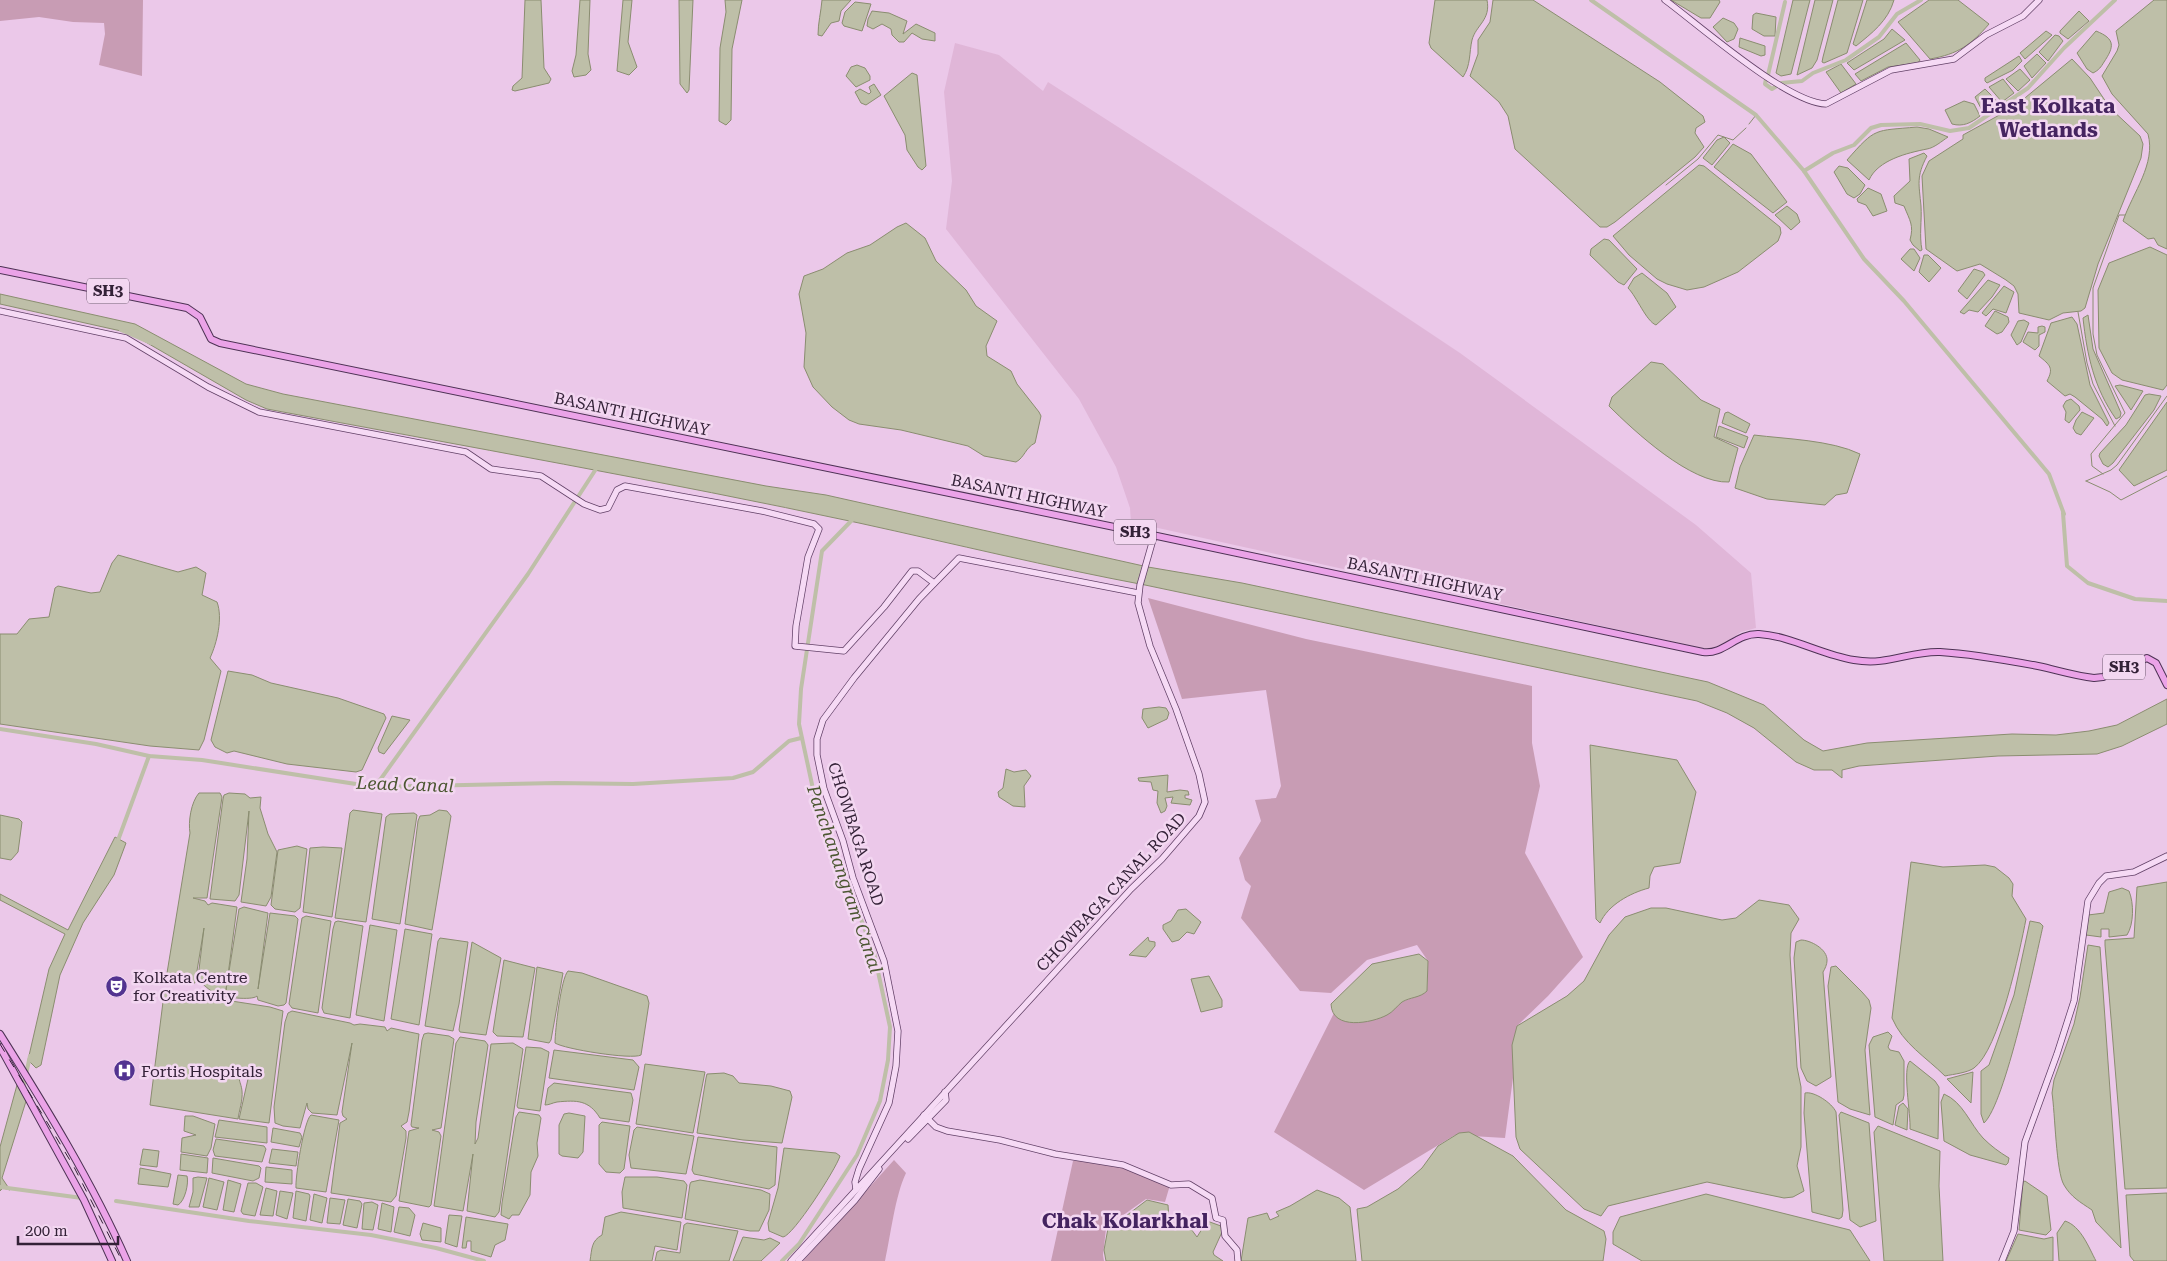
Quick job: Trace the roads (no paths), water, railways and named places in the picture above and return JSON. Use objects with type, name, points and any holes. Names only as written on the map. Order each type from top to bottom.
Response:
[{"type":"main road","name":"BASANTI HIGHWAY","points":[[0,270],[187,308],[200,317],[211,339],[220,343],[1154,536],[1703,652],[1716,653],[1744,635],[1761,634],[1837,656],[1862,661],[1889,661],[1921,653],[1939,652],[2099,677],[2147,658],[2156,663],[2167,684]]},
{"type":"main road","points":[[0,1034],[38,1093],[105,1211],[127,1261]]},
{"type":"main road","points":[[0,1048],[84,1200],[101,1243],[112,1261]]},
{"type":"street","points":[[1665,0],[1769,78],[1814,102],[1826,104],[1890,70],[1954,59],[1986,35],[2023,16],[2040,0]]},
{"type":"street","points":[[0,311],[126,338],[208,387],[259,412],[466,452],[498,471],[541,476],[580,502],[600,510],[608,508],[617,490],[625,486],[762,511],[817,525],[819,529],[808,557],[796,626],[795,644],[800,646],[845,650],[912,570],[918,571],[934,583]]},
{"type":"street","name":"CHOWBAGA CANAL ROAD","points":[[926,1117],[946,1100],[945,1092],[1131,890],[1162,859],[1204,808],[1204,796],[1199,774],[1176,708],[1150,646],[1138,603],[1138,593],[1154,536]]},
{"type":"street","name":"CHOWBAGA ROAD","points":[[858,1191],[856,1176],[889,1102],[896,1066],[898,1030],[884,961],[853,878],[843,841],[824,789],[817,755],[816,739],[823,720],[883,642],[954,561],[964,558],[1138,593]]},
{"type":"street","points":[[2002,1261],[2014,1231],[2025,1142],[2074,1001],[2088,901],[2099,882],[2106,876],[2134,872],[2167,856]]},
{"type":"street","points":[[791,1261],[926,1117],[936,1127],[947,1131],[1000,1140],[1064,1156],[1123,1165],[1165,1183],[1190,1184],[1212,1198],[1216,1218],[1223,1220],[1225,1236],[1237,1250],[1238,1261]]},
{"type":"street","points":[[798,1261],[858,1191]]},
{"type":"waterway","points":[[1591,0],[1756,115],[1804,171],[1864,259],[1904,301],[2049,474],[2064,514]]},
{"type":"waterway","points":[[1781,83],[1802,81],[1813,73],[1846,60],[1879,37],[1897,14],[1921,0]]},
{"type":"waterway","points":[[1804,171],[1833,153],[1854,145],[1871,128],[1881,125],[1920,124],[1950,131],[1969,128],[2028,88],[2064,48],[2115,0]]},
{"type":"waterway","points":[[1768,75],[1785,2]]},
{"type":"waterway","points":[[1766,79],[1765,84],[1772,89],[1778,85]]},
{"type":"waterway","points":[[1749,124],[1756,115]]},
{"type":"waterway","points":[[1666,185],[1698,159],[1718,135],[1733,140],[1746,128]]},
{"type":"waterway","points":[[2103,474],[2092,466],[2091,454],[2125,413],[2097,355],[2093,334],[2093,288],[2119,215],[2125,215]]},
{"type":"waterway","points":[[2078,312],[2087,363],[2093,384],[2115,426]]},
{"type":"waterway","points":[[121,330],[151,343]]},
{"type":"waterway","points":[[2086,481],[2111,470],[2117,465],[2167,396]]},
{"type":"waterway","points":[[375,787],[528,574],[596,469]]},
{"type":"waterway","points":[[2086,481],[2110,492],[2121,500],[2167,476]]},
{"type":"waterway","points":[[2063,513],[2067,566],[2088,583],[2135,599],[2167,601]]},
{"type":"waterway","name":"Panchanangram Canal","points":[[782,1261],[799,1244],[857,1155],[880,1101],[888,1060],[890,1027],[874,953],[816,803],[799,724],[801,689],[822,551],[853,519]]},
{"type":"waterway","name":"Lead Canal","points":[[0,729],[96,744],[149,756],[202,760],[375,787],[556,783],[633,784],[733,778],[753,772],[789,741],[801,738]]},
{"type":"waterway","points":[[117,843],[149,756]]},
{"type":"waterway","points":[[23,1088],[30,1056]]},
{"type":"waterway","points":[[0,1187],[82,1198]]},
{"type":"waterway","points":[[116,1201],[249,1221],[371,1235],[436,1248],[484,1261]]},
{"type":"railway","points":[[0,1044],[74,1167],[122,1261]]},
{"type":"place","name":"Kolkata Centre for Creativity","points":[[117,986]]},
{"type":"place","name":"Fortis Hospitals","points":[[125,1071]]},
{"type":"district","name":"East Kolkata Wetlands","points":[[2048,118]]},
{"type":"district","name":"Chak Kolarkhal","points":[[1125,1221]]}]
